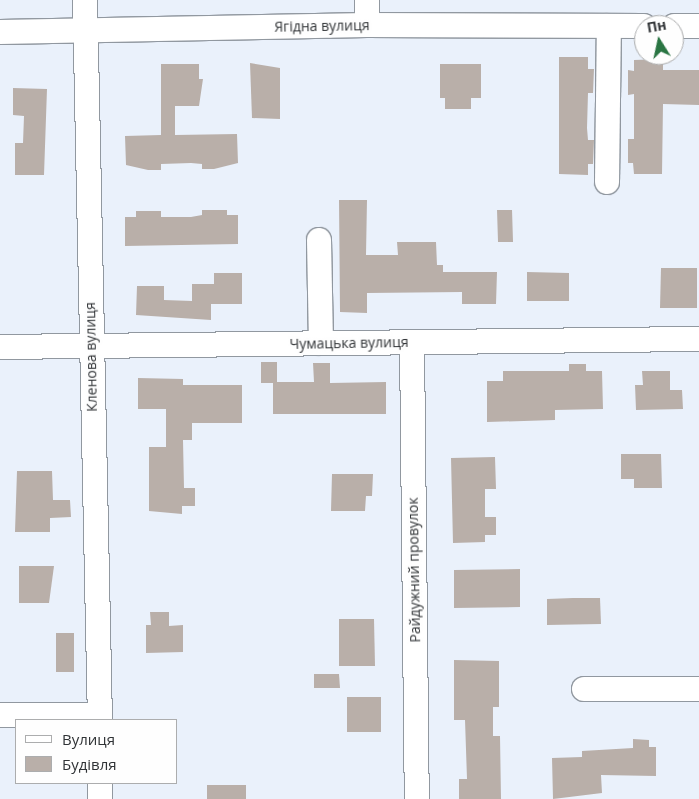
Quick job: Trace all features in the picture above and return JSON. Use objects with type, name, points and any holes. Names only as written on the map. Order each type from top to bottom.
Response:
[{"type":"street","name":"Кленова вулиця","points":[[0,715],[100,718],[90,346],[85,0]]},
{"type":"street","points":[[367,0],[367,25]]},
{"type":"street","name":"Ягідна вулиця","points":[[0,32],[85,32],[367,25],[634,26]]},
{"type":"street","points":[[608,182],[609,26]]},
{"type":"street","points":[[684,26],[699,26]]},
{"type":"street","points":[[319,240],[321,343]]},
{"type":"street","name":"Чумацька вулиця","points":[[0,347],[699,339]]},
{"type":"street","name":"Райдужний провулок","points":[[412,342],[417,799]]},
{"type":"street","points":[[584,689],[699,689]]},
{"type":"street","points":[[100,784],[100,799]]},
{"type":"building","points":[[559,57],[588,57],[588,69],[594,69],[593,93],[588,93],[588,140],[594,140],[593,164],[588,164],[588,175],[559,174]]},
{"type":"building","points":[[250,63],[280,68],[280,119],[252,118]]},
{"type":"building","points":[[161,64],[199,64],[199,79],[203,79],[199,106],[175,106],[175,135],[237,134],[238,163],[214,169],[202,169],[202,164],[161,164],[161,170],[148,170],[126,165],[125,136],[161,135]]},
{"type":"building","points":[[440,64],[481,64],[481,98],[471,98],[471,109],[445,109],[445,98],[440,98]]},
{"type":"building","points":[[634,65],[663,65],[663,70],[699,70],[699,105],[663,104],[662,174],[634,174],[633,163],[628,163],[628,139],[634,139],[634,94],[628,95],[628,70],[634,71]]},
{"type":"building","points":[[13,88],[47,89],[44,175],[15,175],[15,143],[23,143],[24,116],[13,115]]},
{"type":"building","points":[[339,200],[367,200],[366,255],[398,255],[397,242],[436,242],[437,265],[443,265],[443,272],[497,272],[496,304],[462,304],[462,292],[367,293],[367,313],[340,312]]},
{"type":"building","points":[[202,210],[227,210],[227,215],[238,215],[238,244],[125,246],[125,217],[136,217],[136,211],[161,211],[161,217],[191,217],[202,215]]},
{"type":"building","points":[[497,210],[512,210],[513,242],[498,242]]},
{"type":"building","points":[[661,268],[697,268],[697,308],[660,308]]},
{"type":"building","points":[[527,272],[569,273],[569,301],[527,301]]},
{"type":"building","points":[[214,273],[242,273],[242,304],[211,304],[211,320],[136,315],[137,286],[164,286],[164,300],[192,301],[192,284],[214,284]]},
{"type":"building","points":[[261,362],[277,362],[277,382],[314,382],[313,363],[330,363],[330,383],[386,382],[386,414],[273,414],[273,383],[261,383]]},
{"type":"building","points":[[569,364],[586,364],[586,371],[602,371],[603,409],[555,410],[555,420],[487,422],[487,381],[503,381],[503,371],[569,371]]},
{"type":"building","points":[[642,371],[670,371],[670,390],[682,390],[683,409],[636,410],[635,385],[643,385]]},
{"type":"building","points":[[138,378],[183,379],[183,385],[242,385],[242,423],[192,423],[192,440],[183,440],[184,488],[195,488],[195,506],[182,506],[182,514],[149,511],[149,447],[166,447],[166,409],[138,409]]},
{"type":"building","points":[[621,454],[661,454],[662,488],[634,488],[634,479],[621,479]]},
{"type":"building","points":[[495,457],[496,489],[485,489],[485,517],[496,517],[496,535],[485,535],[485,542],[453,543],[451,458]]},
{"type":"building","points":[[17,471],[52,471],[53,500],[70,500],[71,517],[50,518],[50,532],[15,532]]},
{"type":"building","points":[[332,474],[373,474],[372,496],[366,496],[365,511],[331,511]]},
{"type":"building","points":[[19,566],[54,566],[49,603],[19,603]]},
{"type":"building","points":[[520,569],[520,607],[454,608],[454,570]]},
{"type":"building","points":[[600,598],[601,624],[547,625],[547,599]]},
{"type":"building","points":[[150,612],[169,612],[169,626],[183,625],[183,652],[146,653],[146,625],[151,625]]},
{"type":"building","points":[[339,619],[374,619],[375,666],[339,666]]},
{"type":"building","points":[[56,633],[74,633],[74,672],[56,672]]},
{"type":"building","points":[[454,660],[499,661],[499,707],[493,707],[493,736],[500,736],[501,799],[459,799],[459,779],[467,779],[465,720],[454,720]]},
{"type":"building","points":[[314,674],[339,674],[340,688],[314,688]]},
{"type":"building","points":[[347,697],[381,697],[381,732],[347,732]]},
{"type":"building","points":[[633,739],[649,740],[649,747],[656,747],[656,776],[601,775],[602,793],[553,799],[552,758],[582,757],[582,751],[633,748]]},
{"type":"building","points":[[207,785],[246,785],[246,799],[207,799]]}]
